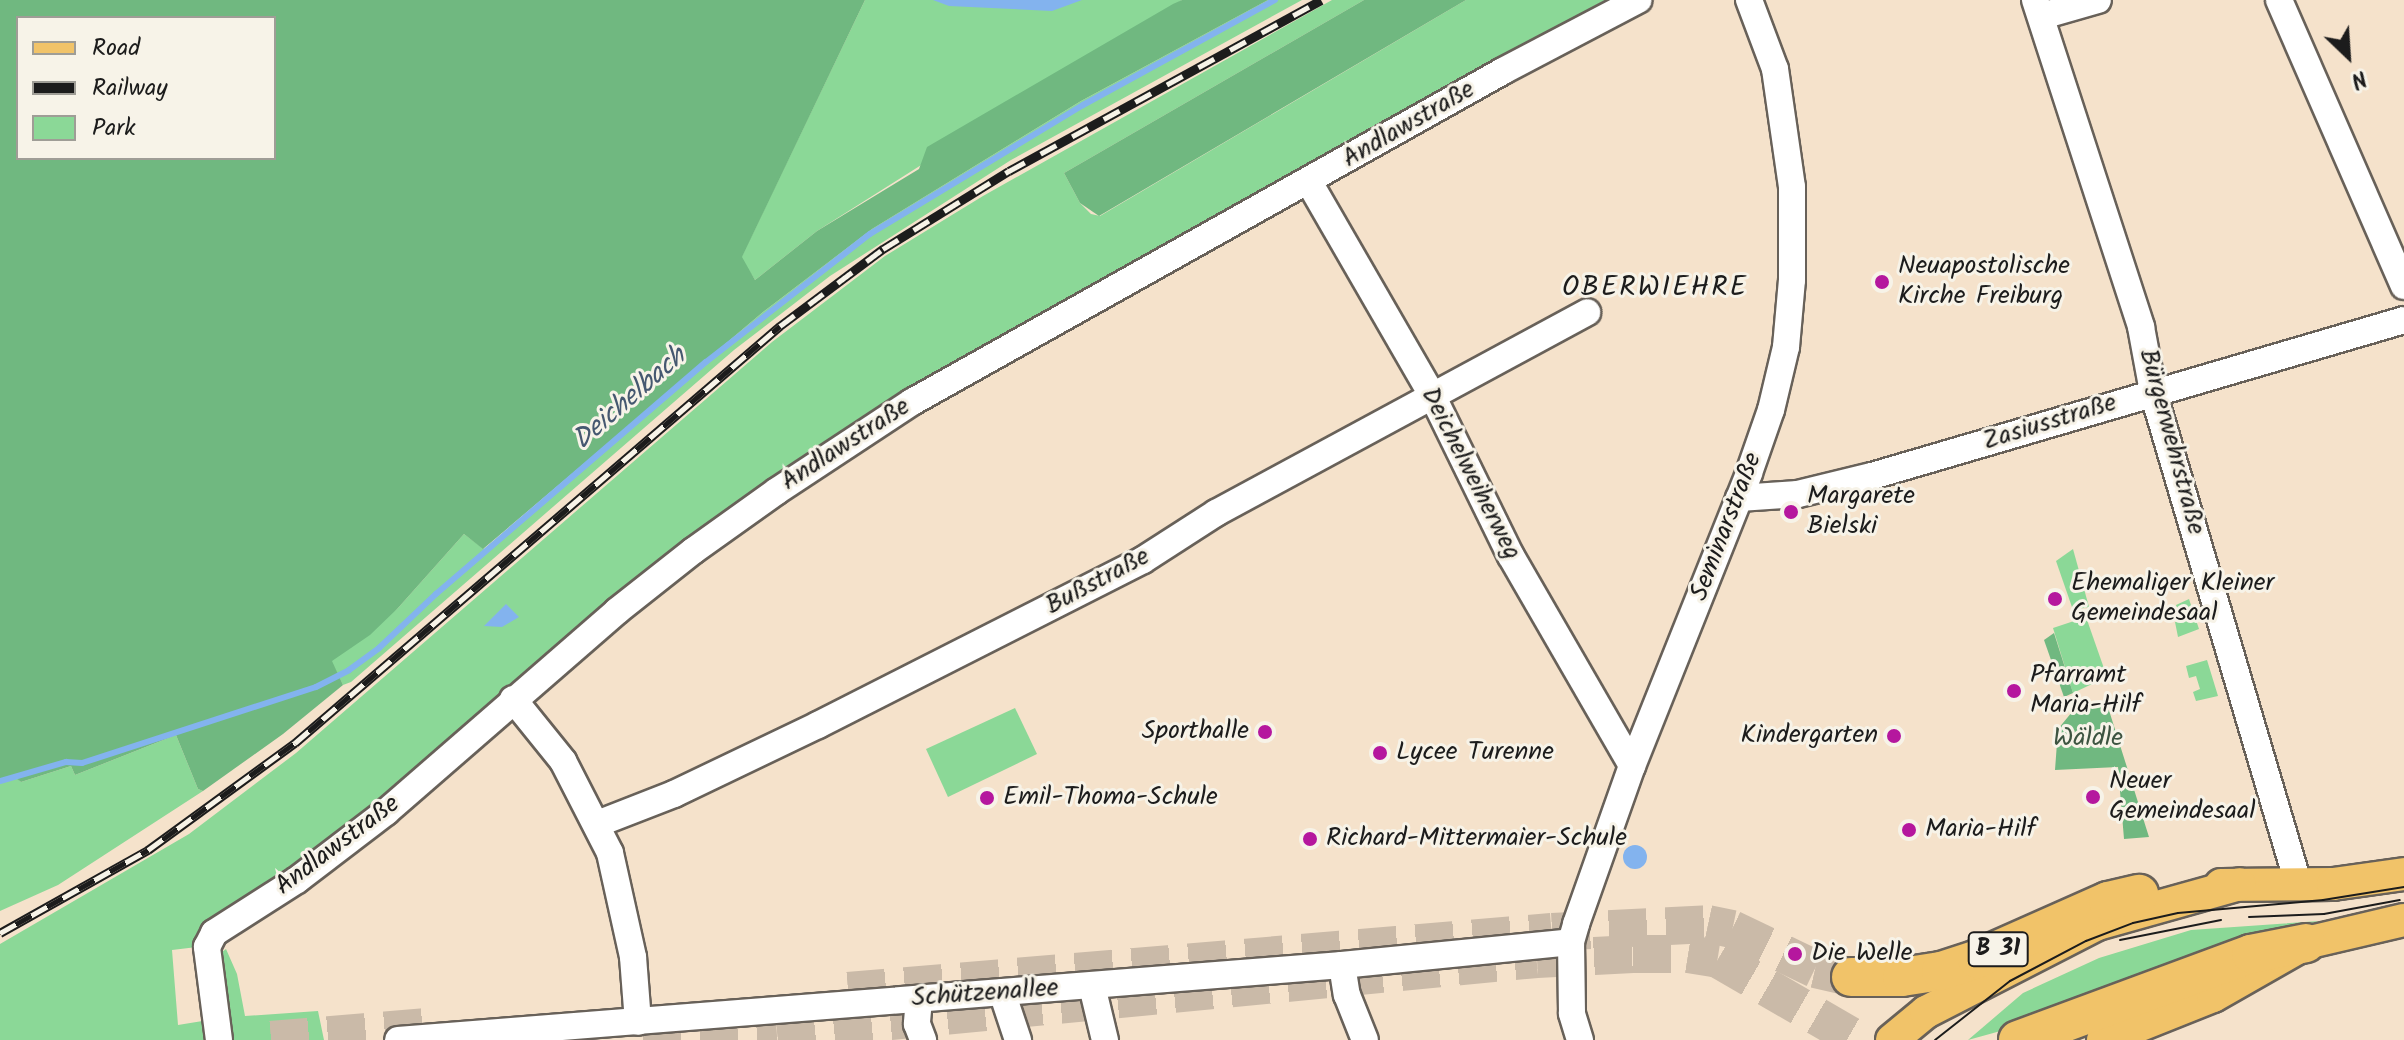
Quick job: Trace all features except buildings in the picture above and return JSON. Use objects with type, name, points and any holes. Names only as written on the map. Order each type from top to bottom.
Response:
[{"type":"highway","name":"B 31","points":[[1851,977],[1902,977],[1941,971],[1977,959],[2108,901],[2139,894]]},
{"type":"highway","points":[[2018,1040],[2239,958],[2306,943]]},
{"type":"main road","name":"B 31","points":[[2139,894],[2240,884],[2299,886],[2404,874]]},
{"type":"main road","points":[[1892,1040],[1926,1012],[2097,924],[2240,884]]},
{"type":"main road","points":[[2122,1036],[2213,996],[2306,943],[2404,920]]},
{"type":"street","name":"Andlawstraße","points":[[219,1040],[207,947],[214,933],[297,880],[386,812],[513,699],[693,551],[847,444],[1058,319],[1309,182],[1503,71],[1638,0]]},
{"type":"street","name":"Seminarstraße","points":[[1580,1040],[1572,1013],[1571,942],[1632,766],[1739,498],[1775,394],[1786,347],[1792,280],[1792,187],[1775,69],[1749,0]]},
{"type":"street","points":[[2039,8],[2098,0]]},
{"type":"street","points":[[2279,0],[2404,286]]},
{"type":"street","name":"Bürgerwehrstraße","points":[[2039,8],[2141,327],[2153,392],[2299,886]]},
{"type":"street","name":"Deichelweiherweg","points":[[1309,182],[1432,395],[1511,556],[1632,766]]},
{"type":"street","name":"Bußstraße","points":[[597,824],[674,794],[805,731],[1143,560],[1216,513],[1587,312]]},
{"type":"street","name":"Zasiusstraße","points":[[1739,498],[1798,494],[1872,476],[2404,320]]},
{"type":"street","points":[[513,699],[563,761],[610,853],[628,925],[638,1022]]},
{"type":"street","name":"Schützenallee","points":[[398,1040],[1092,986],[1571,942]]},
{"type":"street","points":[[1342,965],[1347,995],[1365,1040]]},
{"type":"street","points":[[1092,986],[1105,1040]]},
{"type":"street","points":[[1002,992],[1018,1040]]},
{"type":"street","points":[[919,999],[917,1024],[923,1040]]},
{"type":"green space","points":[[0,0],[865,0],[742,257],[755,280],[817,231],[919,169],[927,147],[1173,4],[1182,0],[1268,0],[1081,101],[872,229],[763,312],[483,549],[464,534],[370,635],[332,661],[343,685],[283,734],[203,791],[198,789],[176,735],[75,775],[71,766],[21,782],[16,778],[0,783]]},
{"type":"green space","points":[[865,0],[1182,0],[817,231],[755,280],[741,258]]},
{"type":"green space","points":[[1268,0],[1302,0],[1011,160],[830,276],[734,350],[351,682],[343,685],[331,661],[398,608],[464,534],[484,549],[763,312],[872,229],[1081,101]]},
{"type":"green space","points":[[1332,0],[1364,0],[1064,173],[1080,203],[1091,214],[1100,216],[1466,0],[1605,0],[927,379],[453,742],[197,947],[172,950],[178,1025],[227,1017],[218,955],[226,949],[237,974],[245,1016],[318,1011],[324,1040],[0,1040],[0,944],[189,834],[296,753],[772,342],[885,256],[983,196]]},
{"type":"green space","points":[[1364,0],[1466,0],[1099,216],[1080,203],[1064,173]]},
{"type":"green space","points":[[2073,549],[2089,607],[2073,610],[2056,561]]},
{"type":"green space","points":[[2189,599],[2199,629],[2178,637],[2175,622],[2181,620],[2176,605]]},
{"type":"green space","points":[[2086,617],[2107,677],[2073,693],[2053,628]]},
{"type":"green space","points":[[2054,633],[2073,693],[2064,697],[2044,640]]},
{"type":"green space","points":[[2207,660],[2218,696],[2196,701],[2193,692],[2200,689],[2196,676],[2189,678],[2186,666]]},
{"type":"green space","name":"Wäldle","points":[[2107,704],[2149,837],[2124,839],[2118,767],[2055,770],[2058,729],[2072,712]]},
{"type":"green space","points":[[1015,708],[1037,754],[948,797],[926,749]]},
{"type":"green space","points":[[176,735],[198,789],[203,791],[58,885],[0,911],[0,783],[16,777],[21,782],[71,766],[75,775]]},
{"type":"green space","points":[[2319,921],[2208,954],[2015,1027],[1968,1040],[2023,993],[2099,958],[2191,930]]},
{"type":"water","points":[[933,0],[1082,0],[1052,11],[949,6]]},
{"type":"water","points":[[506,604],[519,617],[502,627],[484,626]]},
{"type":"water","points":[[1635,845],[1644,848],[1647,857],[1644,866],[1635,869],[1626,866],[1623,857],[1626,848]]},
{"type":"waterway","name":"Deichelbach","points":[[0,781],[66,762],[82,763],[316,687],[349,670],[379,648],[436,594],[706,362],[870,234],[1083,105],[1275,0]]},
{"type":"tunnel","points":[[848,991],[1552,932],[1708,924],[1732,929],[1815,969],[1851,977]]},
{"type":"tunnel","points":[[643,1040],[777,1032],[1537,959],[1633,954],[1688,954],[1718,959],[1858,1040]]},
{"type":"tunnel","points":[[271,1040],[439,1026]]},
{"type":"tram line","points":[[1935,1040],[2010,981],[2086,941],[2133,923],[2178,913],[2323,900],[2404,887]]},
{"type":"tram line","points":[[2249,917],[2324,914],[2400,900]]},
{"type":"tram line","points":[[2120,940],[2221,920]]},
{"type":"railway","points":[[0,933],[148,850],[295,743],[780,326],[883,249],[1009,171],[1321,0]]},
{"type":"place","name":"Neuapostolische Kirche Freiburg","points":[[1882,282]]},
{"type":"place","name":"Margarete Bielski","points":[[1791,512]]},
{"type":"place","name":"Ehemaliger Kleiner Gemeindesaal","points":[[2055,599]]},
{"type":"place","name":"Pfarramt Maria-Hilf","points":[[2014,691]]},
{"type":"place","name":"Sporthalle","points":[[1265,732]]},
{"type":"place","name":"Kindergarten","points":[[1894,736]]},
{"type":"place","name":"Lycee Turenne","points":[[1380,753]]},
{"type":"place","name":"Neuer Gemeindesaal","points":[[2093,797]]},
{"type":"place","name":"Emil-Thoma-Schule","points":[[987,798]]},
{"type":"place","name":"Maria-Hilf","points":[[1909,830]]},
{"type":"place","name":"Richard-Mittermaier-Schule","points":[[1310,839]]},
{"type":"place","name":"Die Welle","points":[[1795,954]]},
{"type":"district","name":"OBERWIEHRE","points":[[1655,288]]}]
